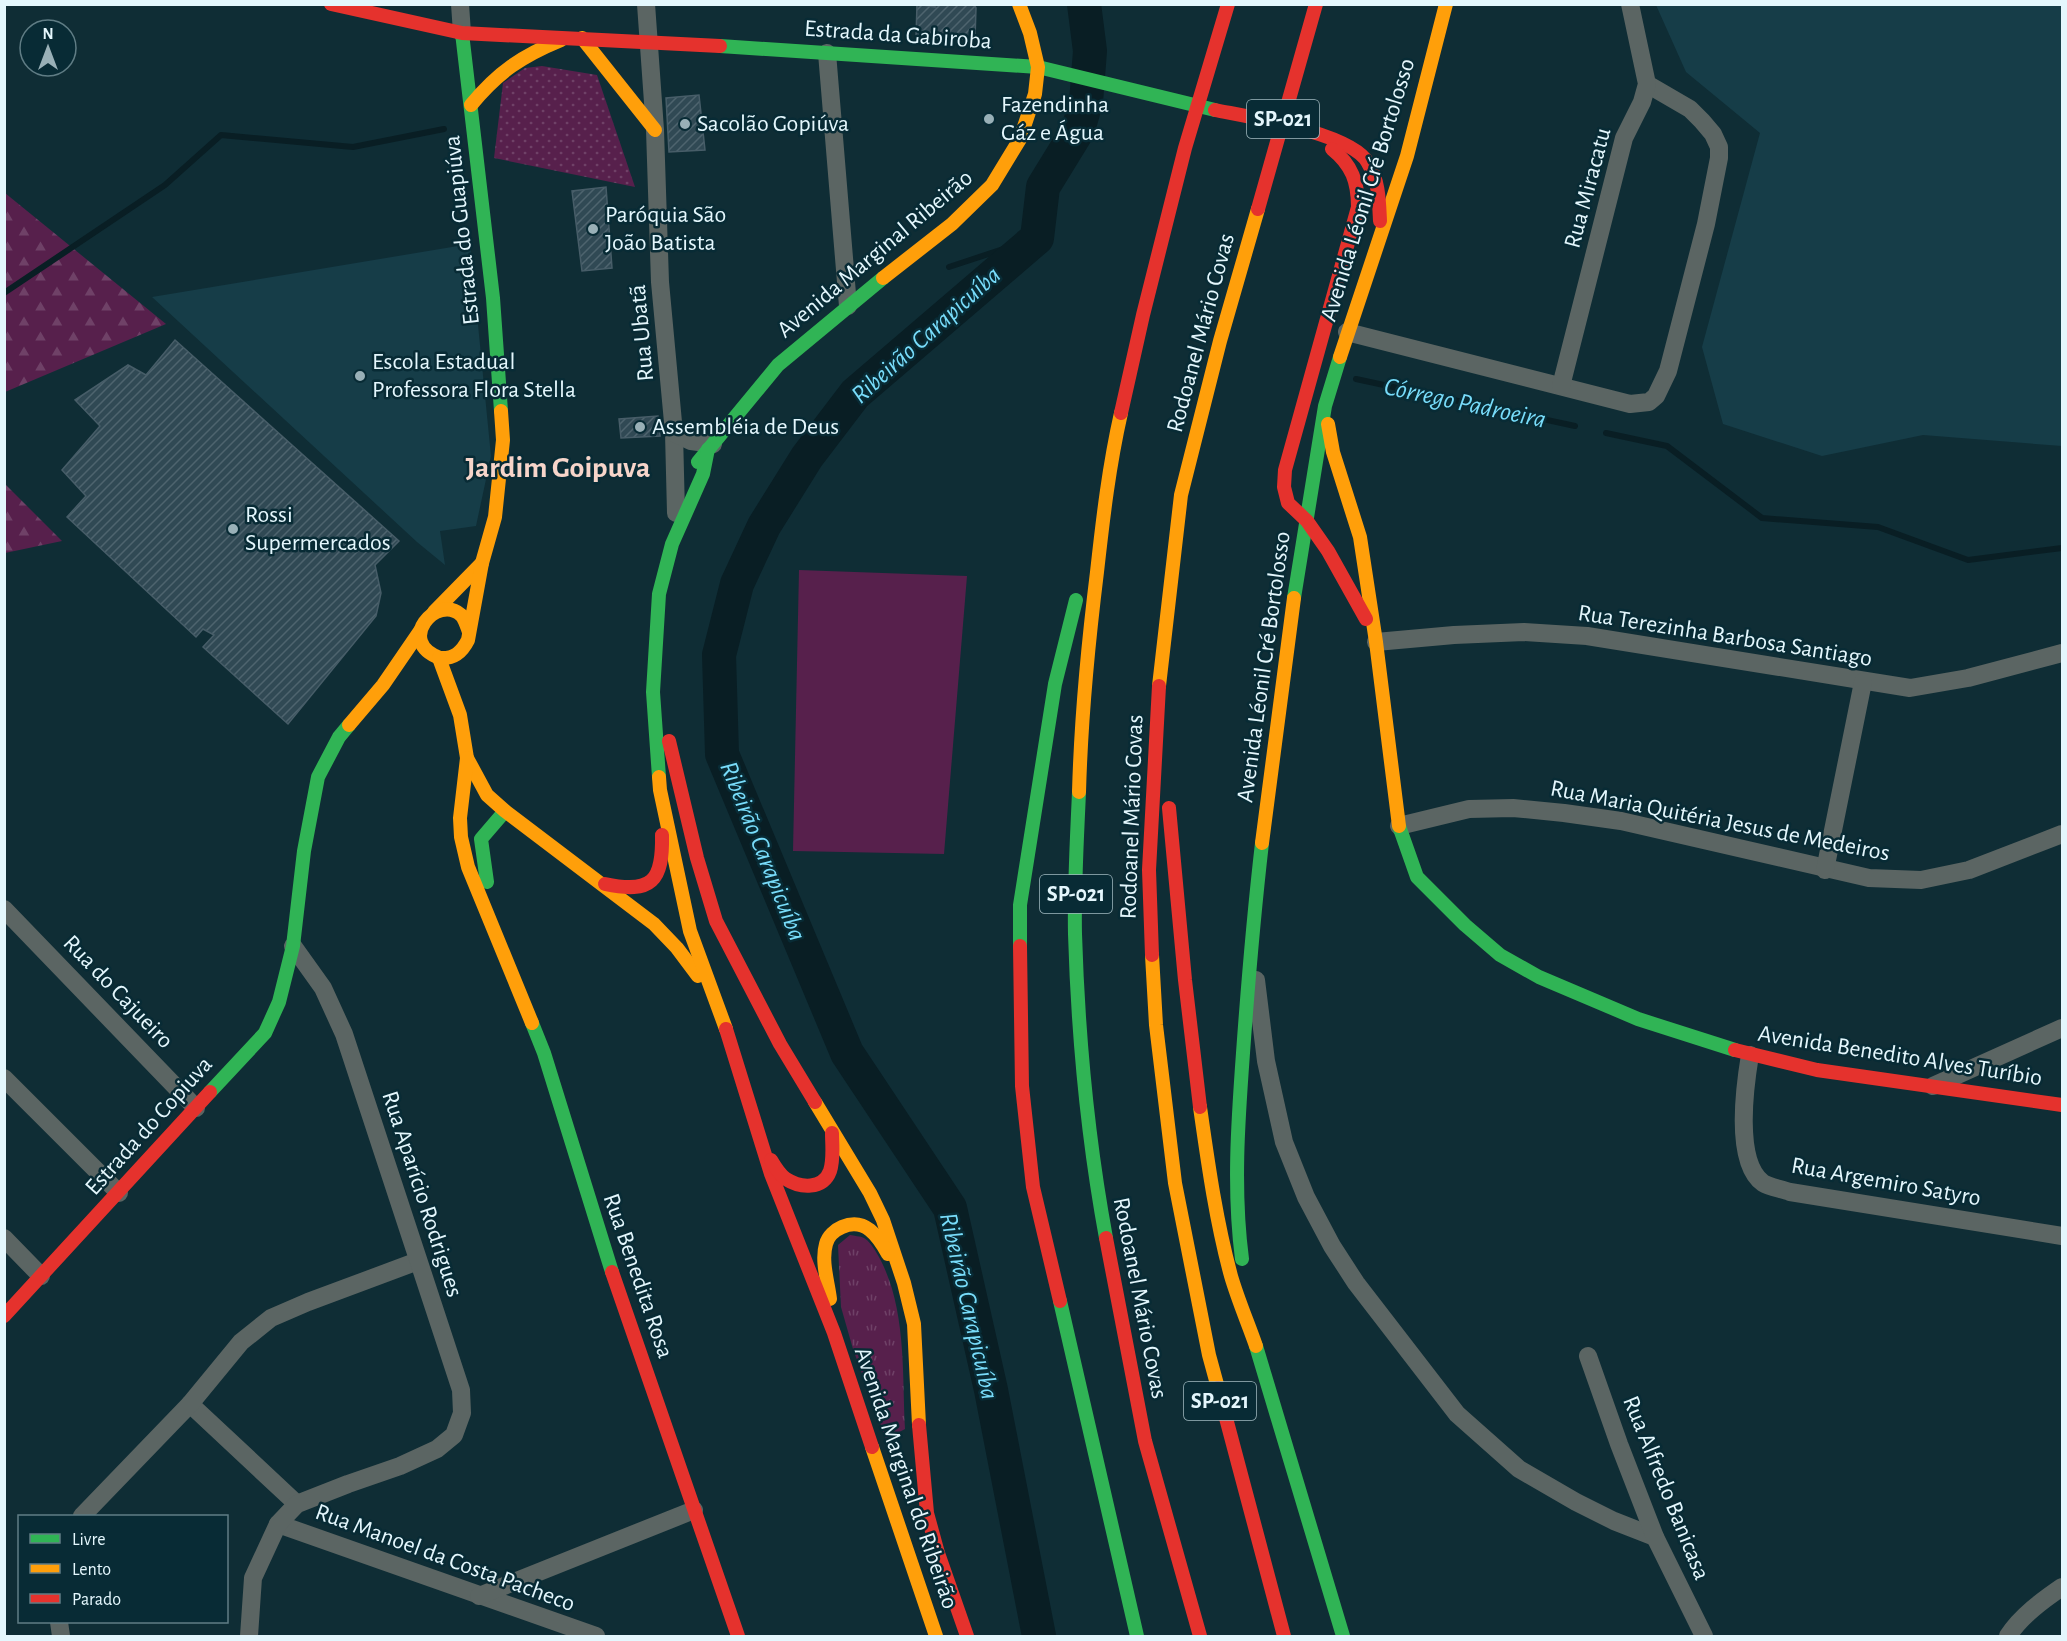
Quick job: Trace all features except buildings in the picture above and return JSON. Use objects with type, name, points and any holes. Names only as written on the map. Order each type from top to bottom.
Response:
[{"type":"main road","name":"Estrada da Gabiroba","points":[[331,4],[462,33],[575,37],[1038,67],[1074,75],[1307,130],[1358,150],[1368,162],[1378,186],[1379,240]]},
{"type":"main road","name":"Avenida Marginal Ribeirão","points":[[672,544],[676,513],[694,467],[778,365],[952,224],[992,185],[1020,139],[1035,94],[1038,67],[1030,33],[1019,4]]},
{"type":"main road","name":"Rodoanel Mário Covas","points":[[1200,1636],[1145,1441],[1098,1195],[1080,1031],[1075,932],[1080,744],[1088,648],[1110,461],[1143,315],[1185,148],[1228,4]]},
{"type":"main road","name":"Rodoanel Mário Covas","points":[[1284,1636],[1209,1355],[1175,1183],[1156,1025],[1149,870],[1158,693],[1181,495],[1220,341],[1316,4]]},
{"type":"main road","name":"Avenida Léonil Cré Bortolosso","points":[[1258,1352],[1237,1229],[1235,1169],[1251,934],[1272,755],[1300,552],[1325,406],[1347,332],[1407,156],[1446,4]]},
{"type":"main road","name":"Estrada do Guapiúva","points":[[462,33],[493,298],[503,440],[495,517],[482,563],[467,639]]},
{"type":"main road","points":[[471,105],[488,84],[506,68],[538,50],[575,37],[655,130]]},
{"type":"main road","name":"Avenida Benedito Alves Turíbio","points":[[1307,130],[1345,158],[1353,170],[1358,187],[1358,207],[1285,470],[1284,487],[1288,503],[1307,521],[1328,550],[1375,637]]},
{"type":"main road","name":"Avenida Benedito Alves Turíbio","points":[[1325,406],[1333,452],[1359,537],[1375,637],[1399,826],[1417,876],[1465,925],[1500,955],[1539,977],[1638,1019],[1750,1055],[1817,1070],[2062,1105]]},
{"type":"main road","points":[[658,624],[659,594],[672,544],[703,474],[710,447]]},
{"type":"main road","points":[[1110,461],[1055,684],[1020,905],[1022,1086],[1033,1187],[1137,1636]]},
{"type":"main road","points":[[1340,514],[1346,493]]},
{"type":"main road","points":[[1307,521],[1326,524]]},
{"type":"main road","name":"Estrada do Guapiúva","points":[[420,631],[427,617],[482,563]]},
{"type":"main road","points":[[420,631],[423,647],[434,659],[450,658],[459,654],[467,639],[467,624],[457,613],[441,610],[434,612]]},
{"type":"main road","name":"Avenida Marginal do Ribeirão","points":[[605,885],[632,889],[644,886],[654,879],[661,866],[663,851],[653,692],[658,624]]},
{"type":"main road","name":"Avenida Marginal do Ribeirão","points":[[658,624],[668,740],[697,858],[716,921],[780,1044],[830,1131],[870,1193],[883,1220],[904,1283],[914,1324],[920,1441],[927,1513],[938,1553],[967,1636]]},
{"type":"main road","points":[[293,946],[304,851],[318,777],[339,737],[383,685],[420,631]]},
{"type":"main road","name":"Rua Benedita Rosa","points":[[467,639],[460,715],[467,758],[460,818],[461,837],[474,883],[544,1053],[581,1178],[738,1636]]},
{"type":"main road","name":"Rua Benedita Rosa","points":[[434,659],[460,715]]},
{"type":"main road","points":[[383,685],[404,674]]},
{"type":"main road","points":[[1158,693],[1194,1068],[1210,1174],[1228,1265],[1239,1304],[1258,1352],[1343,1636]]},
{"type":"main road","name":"Rua Benedita Rosa","points":[[467,758],[487,795],[505,811],[481,839],[494,932]]},
{"type":"main road","name":"Avenida Marginal do Ribeirão","points":[[660,790],[690,931],[722,1015],[775,1184],[834,1333],[936,1636]]},
{"type":"main road","points":[[505,811],[654,924],[677,948],[695,972],[722,1015]]},
{"type":"main road","points":[[605,885],[690,931],[711,950]]},
{"type":"main road","name":"Estrada do Copiuva","points":[[4,1316],[265,1033],[279,1002],[293,946]]},
{"type":"main road","name":"Avenida Marginal do Ribeirão","points":[[764,1150],[780,1173],[789,1181],[810,1187],[827,1177],[832,1159],[830,1131],[801,1105],[795,1096]]},
{"type":"main road","name":"Avenida Marginal do Ribeirão","points":[[834,1333],[825,1254],[827,1241],[836,1229],[850,1224],[865,1226],[885,1249],[904,1283]]},
{"type":"street","points":[[460,4],[462,33]]},
{"type":"street","name":"Rua Ubatã","points":[[646,4],[655,130],[660,282],[674,433],[676,513]]},
{"type":"street","points":[[1347,332],[1610,399],[1641,404],[1649,402],[1656,396],[1668,371],[1706,224],[1718,171],[1719,147],[1713,134],[1690,109],[1647,84],[1630,4]]},
{"type":"street","points":[[826,53],[848,306]]},
{"type":"street","name":"Rua Miracatu","points":[[1561,386],[1624,138],[1642,102],[1647,84]]},
{"type":"street","points":[[674,433],[710,447]]},
{"type":"street","name":"Rua Terezinha Barbosa Santiago","points":[[1375,637],[1524,632],[1587,636],[1910,688],[1968,678],[2062,653]]},
{"type":"street","points":[[1825,870],[1863,682]]},
{"type":"street","name":"Rua Maria Quitéria Jesus de Medeiros","points":[[1399,826],[1470,809],[1514,807],[1621,821],[1825,870],[1869,878],[1921,880],[1969,870],[2062,834]]},
{"type":"street","name":"Rua do Cajueiro","points":[[4,909],[196,1108]]},
{"type":"street","points":[[1251,934],[1266,1061],[1284,1142],[1306,1197],[1332,1246],[1356,1283],[1457,1414],[1520,1469],[1605,1517],[1655,1537]]},
{"type":"street","name":"Rua Aparício Rodrigues","points":[[249,1636],[254,1578],[278,1524],[297,1504],[400,1466],[437,1449],[454,1435],[462,1413],[461,1390],[344,1034],[323,988],[293,946]]},
{"type":"street","points":[[1932,1086],[2062,1028]]},
{"type":"street","name":"Rua Argemiro Satyro","points":[[1750,1055],[1744,1114],[1745,1147],[1750,1166],[1763,1183],[1790,1191],[2062,1236]]},
{"type":"street","points":[[4,1078],[119,1193]]},
{"type":"street","points":[[4,1238],[41,1276]]},
{"type":"street","points":[[83,1515],[190,1404],[241,1342],[271,1318],[418,1261]]},
{"type":"street","name":"Rua Alfredo Banicasa","points":[[1588,1356],[1655,1537],[1704,1636]]},
{"type":"street","points":[[190,1404],[297,1504]]},
{"type":"street","points":[[479,1596],[694,1510]]},
{"type":"street","name":"Rua Manoel da Costa Pacheco","points":[[278,1524],[596,1636]]},
{"type":"street","points":[[2008,1636],[2045,1599],[2062,1587]]},
{"type":"shaded area","points":[[1656,5],[2062,5],[2062,446],[1923,435],[1822,456],[1723,424],[1702,347],[1760,133],[1686,72]]},
{"type":"shaded area","name":"Escola Estadual Professora Flora Stella","points":[[470,244],[491,456],[476,526],[440,531],[445,565],[417,542],[152,297]]},
{"type":"green space","points":[[542,66],[597,75],[635,187],[494,158],[503,83],[525,68]]},
{"type":"green space","points":[[5,193],[166,324],[5,392]]},
{"type":"green space","points":[[5,484],[62,541],[5,553]]},
{"type":"green space","points":[[799,570],[967,576],[944,854],[793,851]]},
{"type":"green space","points":[[850,1235],[864,1238],[876,1252],[886,1272],[898,1315],[903,1361],[905,1429],[886,1439],[853,1349],[841,1307],[838,1245]]},
{"type":"waterway","name":"Ribeirão Carapicuíba","points":[[1039,1636],[991,1390],[950,1208],[847,1053],[722,754],[719,655],[737,584],[764,526],[807,457],[855,394],[1037,238],[1043,187],[1078,130],[1086,102],[1090,51],[1084,4]]},
{"type":"waterway","points":[[4,293],[165,185],[221,135],[353,147],[444,129]]},
{"type":"waterway","points":[[949,267],[1037,238]]},
{"type":"waterway","name":"Córrego Padroeira","points":[[1356,379],[1575,426]]},
{"type":"waterway","name":"Córrego Padroeira","points":[[1606,433],[1667,446],[1762,518],[1878,527],[1968,560],[2062,548]]},
{"type":"traffic: fast","points":[[462,33],[493,298],[501,411]]},
{"type":"traffic: fast","points":[[720,46],[1038,67],[1215,110]]},
{"type":"traffic: fast","points":[[698,462],[778,365],[883,278]]},
{"type":"traffic: fast","points":[[1294,598],[1325,406],[1340,357]]},
{"type":"traffic: fast","points":[[659,777],[653,692],[659,594],[672,544],[703,474],[708,449]]},
{"type":"traffic: fast","points":[[1020,946],[1020,905],[1055,684],[1076,600]]},
{"type":"traffic: fast","points":[[210,1092],[265,1033],[279,1002],[293,946],[304,851],[318,777],[339,737],[349,725]]},
{"type":"traffic: fast","points":[[1079,792],[1075,916],[1076,972],[1089,1125],[1106,1238]]},
{"type":"traffic: fast","points":[[487,882],[481,839],[505,811]]},
{"type":"traffic: fast","points":[[1399,826],[1417,877],[1465,925],[1500,955],[1539,977],[1638,1019],[1735,1050]]},
{"type":"traffic: fast","points":[[1242,1259],[1237,1182],[1238,1130],[1249,974],[1262,843]]},
{"type":"traffic: fast","points":[[532,1023],[544,1053],[612,1272]]},
{"type":"traffic: fast","points":[[1060,1301],[1137,1636]]},
{"type":"traffic: fast","points":[[1256,1346],[1343,1636]]},
{"type":"traffic: slow","points":[[883,278],[952,224],[992,185],[1020,139],[1035,94],[1038,67],[1030,33],[1019,4]]},
{"type":"traffic: slow","points":[[1340,357],[1407,156],[1446,4]]},
{"type":"traffic: slow","points":[[582,38],[655,130]]},
{"type":"traffic: slow","points":[[471,105],[491,83],[512,66],[534,52],[561,40]]},
{"type":"traffic: slow","points":[[1159,686],[1181,495],[1220,341],[1258,209]]},
{"type":"traffic: slow","points":[[469,632],[461,615],[451,610],[441,610],[425,622],[421,632],[421,641],[427,651],[440,658],[445,658],[457,654],[468,640],[482,563],[495,517],[503,440],[501,411]]},
{"type":"traffic: slow","points":[[1079,792],[1083,710],[1091,627],[1107,492],[1121,413]]},
{"type":"traffic: slow","points":[[1328,424],[1333,452],[1360,537],[1376,642],[1399,826]]},
{"type":"traffic: slow","points":[[434,612],[482,563]]},
{"type":"traffic: slow","points":[[1262,843],[1294,598]]},
{"type":"traffic: slow","points":[[349,725],[383,685],[420,631]]},
{"type":"traffic: slow","points":[[439,658],[460,715],[467,758],[487,795],[654,924],[677,948],[698,976]]},
{"type":"traffic: slow","points":[[467,758],[460,818],[461,837],[468,867],[532,1023]]},
{"type":"traffic: slow","points":[[659,777],[690,931],[726,1029]]},
{"type":"traffic: slow","points":[[1152,955],[1156,1025],[1175,1183],[1209,1355],[1218,1388]]},
{"type":"traffic: slow","points":[[815,1102],[870,1193],[883,1220],[904,1283],[914,1324],[919,1425]]},
{"type":"traffic: slow","points":[[1200,1107],[1221,1234],[1234,1285],[1256,1346]]},
{"type":"traffic: slow","points":[[830,1299],[825,1251],[828,1238],[834,1232],[850,1225],[864,1226],[875,1235],[888,1254]]},
{"type":"traffic: slow","points":[[872,1447],[936,1636]]},
{"type":"traffic: jam","points":[[331,4],[462,33],[720,46]]},
{"type":"traffic: jam","points":[[1121,413],[1185,148],[1228,4]]},
{"type":"traffic: jam","points":[[1258,209],[1316,4]]},
{"type":"traffic: jam","points":[[1215,110],[1322,135],[1358,152],[1368,163],[1374,177],[1378,191],[1380,221]]},
{"type":"traffic: jam","points":[[1332,149],[1349,168],[1357,190],[1358,207],[1285,470],[1284,487],[1288,503],[1307,521],[1328,551],[1366,619]]},
{"type":"traffic: jam","points":[[1152,955],[1149,870],[1159,686]]},
{"type":"traffic: jam","points":[[669,741],[697,858],[716,921],[780,1044],[815,1102]]},
{"type":"traffic: jam","points":[[1169,808],[1185,980],[1200,1107]]},
{"type":"traffic: jam","points":[[605,884],[634,887],[652,881],[660,863],[662,835]]},
{"type":"traffic: jam","points":[[1020,946],[1022,1086],[1033,1187],[1060,1301]]},
{"type":"traffic: jam","points":[[726,1029],[771,1174],[834,1333],[872,1447]]},
{"type":"traffic: jam","points":[[1735,1050],[1817,1070],[2062,1105]]},
{"type":"traffic: jam","points":[[4,1316],[210,1092]]},
{"type":"traffic: jam","points":[[771,1160],[781,1175],[792,1182],[811,1186],[822,1182],[830,1171],[832,1133]]},
{"type":"traffic: jam","points":[[1106,1238],[1145,1441],[1200,1636]]},
{"type":"traffic: jam","points":[[612,1272],[738,1636]]},
{"type":"traffic: jam","points":[[1218,1388],[1284,1636]]},
{"type":"traffic: jam","points":[[919,1425],[927,1513],[938,1553],[967,1636]]},
{"type":"place","name":"Fazendinha Gáz e Água","points":[[989,119]]},
{"type":"place","name":"Sacolão Gopiúva","points":[[685,124]]},
{"type":"place","name":"Paróquia São João Batista","points":[[593,229]]},
{"type":"place","name":"Escola Estadual Professora Flora Stella","points":[[360,376]]},
{"type":"place","name":"Assembléia de Deus","points":[[640,427]]},
{"type":"place","name":"Rossi Supermercados","points":[[233,529]]},
{"type":"district","name":"Jardim Goipuva","points":[[558,468]]}]
